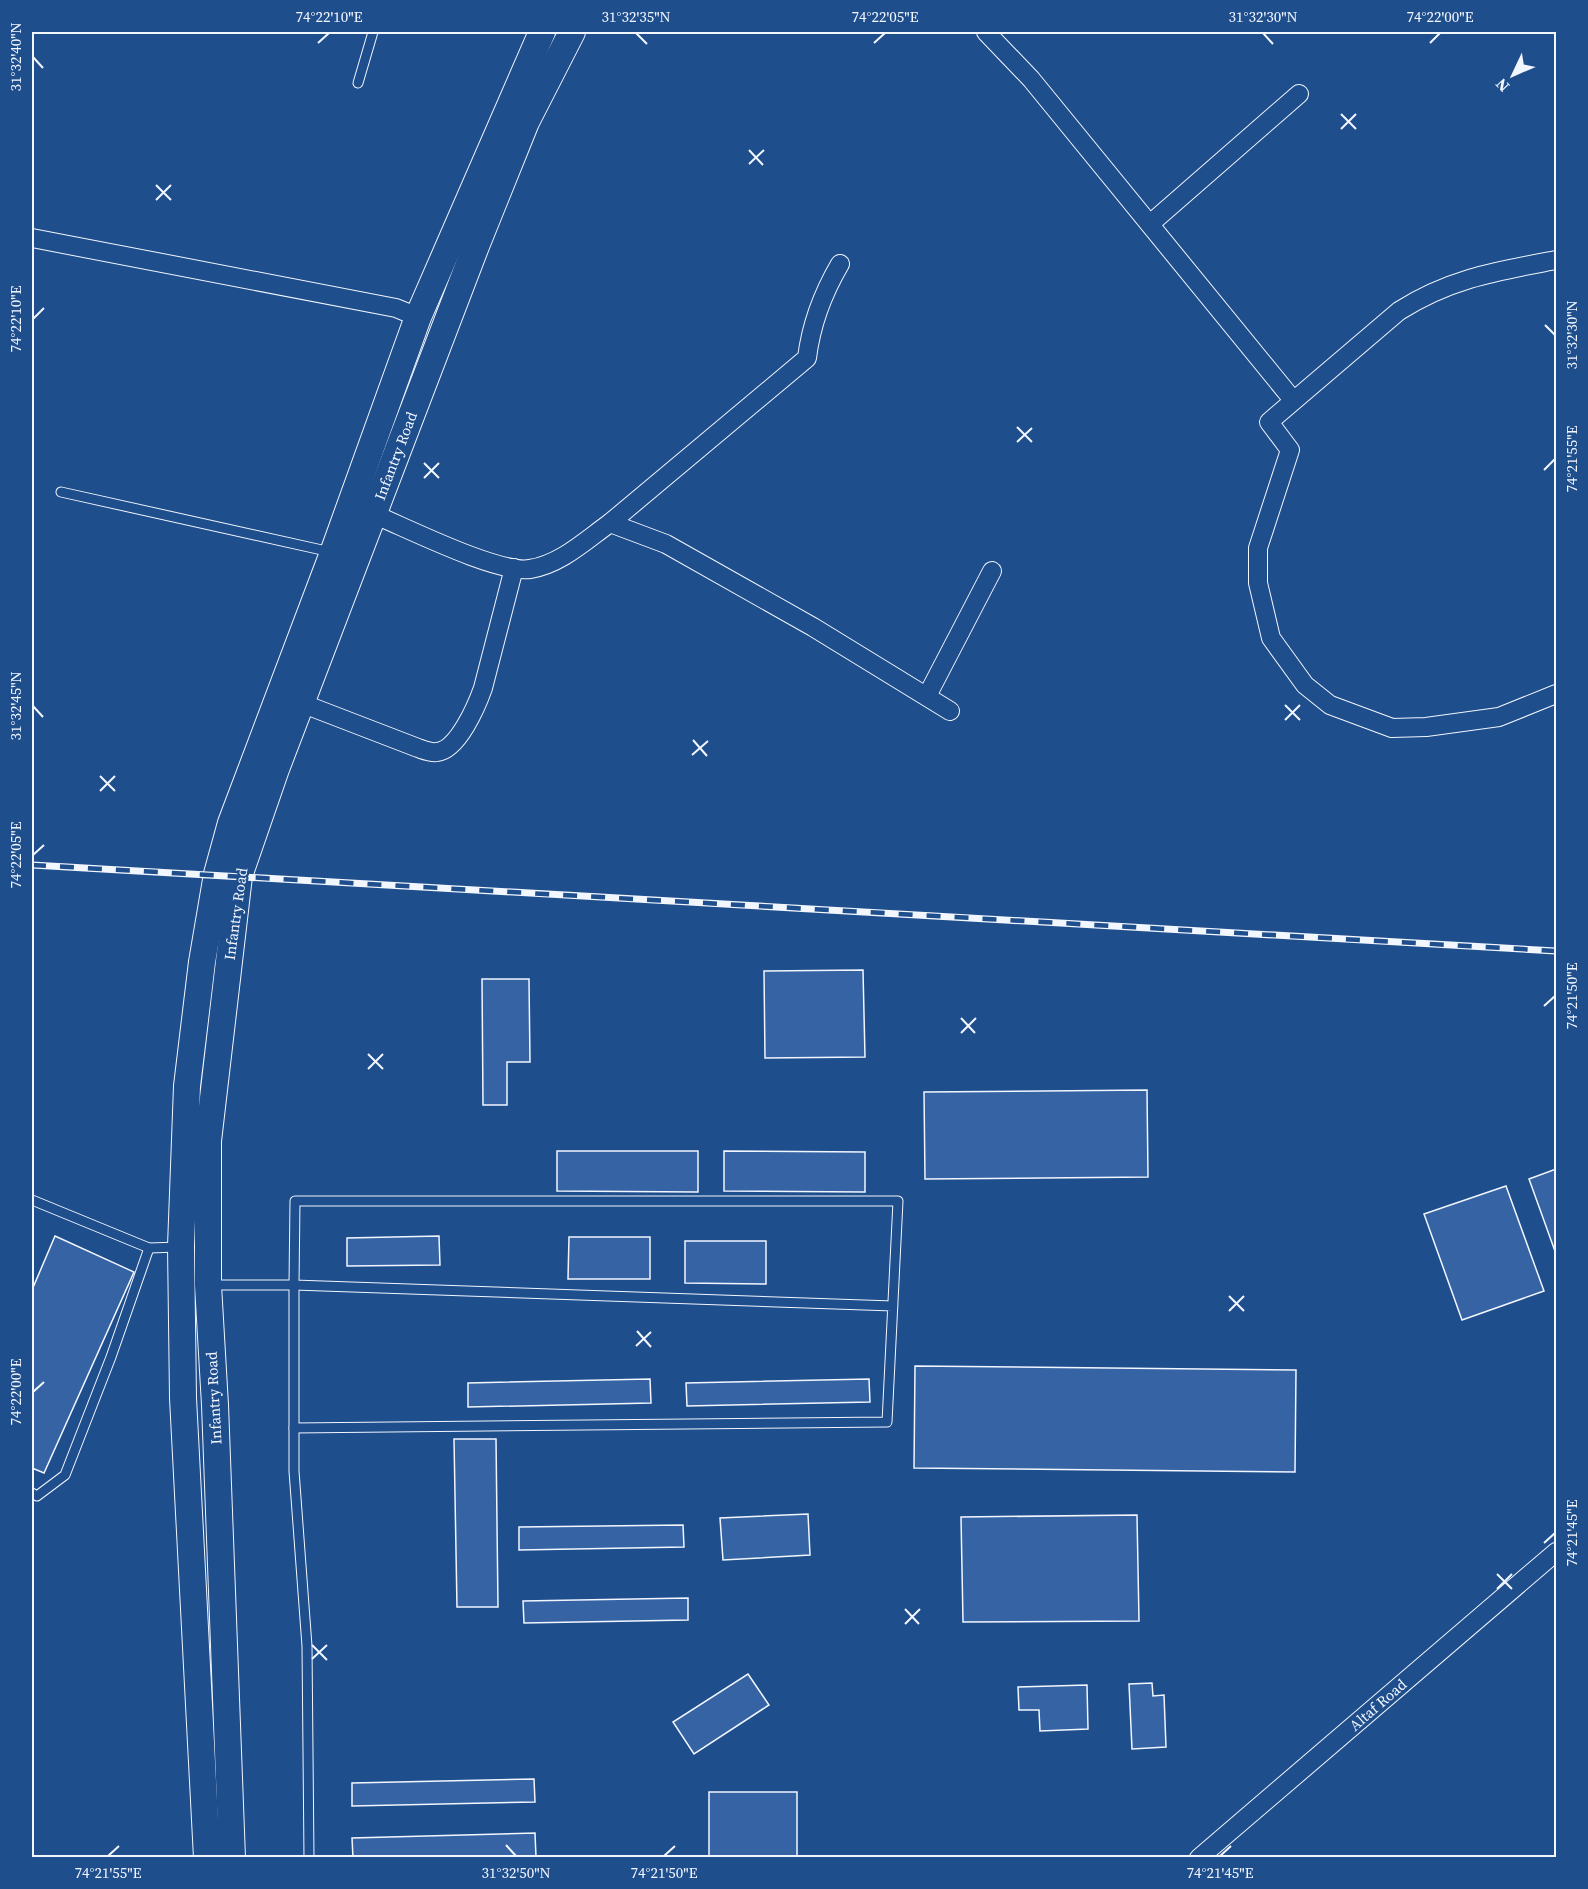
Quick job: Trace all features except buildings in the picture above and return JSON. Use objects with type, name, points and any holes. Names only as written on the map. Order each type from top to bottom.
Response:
[{"type":"main road","name":"Infantry Road","points":[[194,1245],[239,876],[302,703],[418,317],[542,32]]},
{"type":"main road","name":"Infantry Road","points":[[232,1857],[216,1428],[195,1285],[187,1086],[202,962],[219,862],[235,813],[345,556],[374,514],[526,122],[572,32]]},
{"type":"main road","name":"Infantry Road","points":[[195,1285],[183,1398],[207,1857]]},
{"type":"street","points":[[986,32],[1030,79],[1293,399]]},
{"type":"street","points":[[1150,224],[1299,94]]},
{"type":"street","points":[[32,238],[396,308],[418,317]]},
{"type":"street","points":[[1557,260],[1492,272],[1446,285],[1419,298],[1399,311],[1293,399],[1269,422],[1290,450],[1258,548],[1258,583],[1272,638],[1305,685],[1330,705],[1392,728],[1425,727],[1499,717],[1557,694]]},
{"type":"street","points":[[374,514],[481,559],[514,568],[529,569],[567,554],[610,523],[807,358],[809,341],[817,314],[829,282],[840,264]]},
{"type":"street","points":[[610,523],[666,544],[813,627],[950,711]]},
{"type":"street","points":[[302,703],[418,748],[435,753],[445,750],[464,728],[477,705],[514,568]]},
{"type":"street","points":[[927,696],[992,571]]},
{"type":"street","name":"Altaf Road","points":[[1199,1857],[1557,1552]]},
{"type":"lane","points":[[358,83],[373,32]]},
{"type":"lane","points":[[61,492],[345,556]]},
{"type":"lane","points":[[32,1200],[148,1248],[194,1245]]},
{"type":"lane","points":[[294,1428],[887,1422],[898,1201],[295,1201],[294,1285],[294,1428],[294,1472],[307,1646],[309,1857]]},
{"type":"lane","points":[[32,1493],[37,1496],[65,1475],[111,1357],[148,1248]]},
{"type":"lane","points":[[195,1285],[294,1285],[893,1306]]},
{"type":"railway","points":[[32,865],[1556,951]]}]
